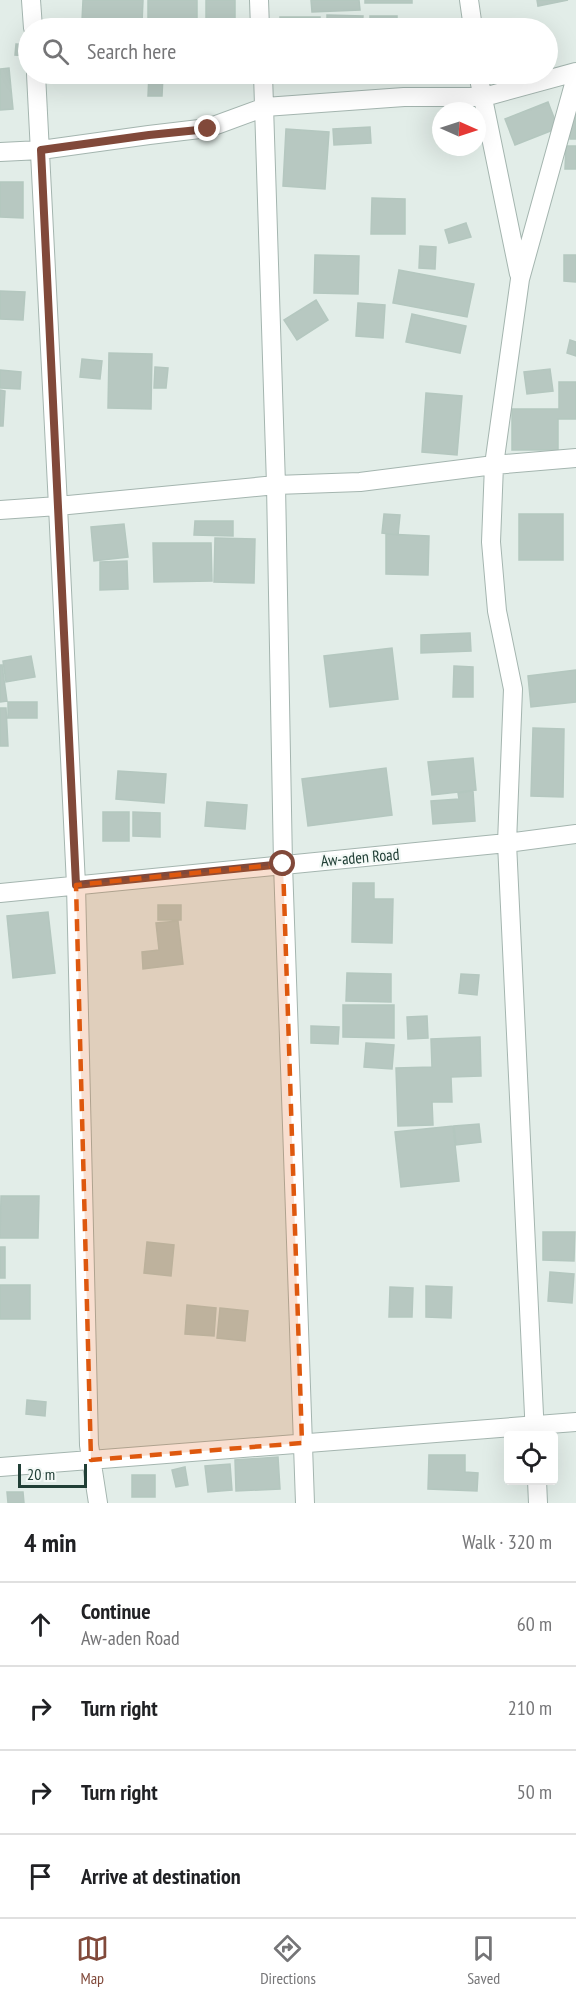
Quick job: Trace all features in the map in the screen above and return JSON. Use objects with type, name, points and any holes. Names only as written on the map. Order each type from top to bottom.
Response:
[{"type":"street","points":[[31,0],[32,18]]},
{"type":"street","points":[[258,0],[259,18]]},
{"type":"street","points":[[470,0],[472,18]]},
{"type":"street","points":[[558,77],[576,72]]},
{"type":"street","points":[[535,1430],[507,843],[513,689],[496,599],[491,542],[494,465],[520,279],[576,77]]},
{"type":"street","points":[[37,84],[76,885],[89,1445],[98,1503]]},
{"type":"street","points":[[264,84],[276,485],[283,864],[305,1503]]},
{"type":"street","points":[[479,84],[484,97],[520,279]]},
{"type":"street","points":[[0,152],[41,150],[208,129],[265,107],[404,97],[484,97],[532,84]]},
{"type":"street","points":[[0,510],[276,485],[360,482],[494,465],[576,458]]},
{"type":"street","name":"Aw-aden Road","points":[[0,893],[507,843],[576,834]]},
{"type":"street","points":[[0,1467],[302,1443],[535,1430],[576,1422]]},
{"type":"street","points":[[537,1485],[538,1503]]},
{"type":"highlighted area","points":[[283,864],[302,1443],[91,1460],[76,885]]},
{"type":"building","points":[[83,0],[143,0],[142,18],[82,18]]},
{"type":"building","points":[[148,0],[197,0],[197,18],[148,18]]},
{"type":"building","points":[[206,0],[235,0],[235,18],[206,18]]},
{"type":"building","points":[[311,0],[359,0],[360,10],[312,12]]},
{"type":"building","points":[[365,0],[412,0],[412,3],[365,3]]},
{"type":"building","points":[[537,0],[568,0],[538,6]]},
{"type":"building","points":[[327,15],[363,16],[363,18],[327,18]]},
{"type":"building","points":[[370,16],[397,16],[397,18],[370,18]]},
{"type":"building","points":[[280,17],[320,17],[320,18]]},
{"type":"building","points":[[16,44],[18,44],[18,55],[15,55]]},
{"type":"building","points":[[9,68],[13,109],[0,110],[0,69]]},
{"type":"building","points":[[149,84],[163,84],[162,96],[148,96]]},
{"type":"building","points":[[548,102],[558,128],[515,145],[505,119]]},
{"type":"building","points":[[570,109],[576,109],[576,139],[570,139]]},
{"type":"building","points":[[370,127],[371,143],[334,145],[333,129]]},
{"type":"building","points":[[286,129],[329,132],[325,189],[283,186]]},
{"type":"building","points":[[566,146],[576,146],[576,169],[565,169]]},
{"type":"building","points":[[0,182],[23,182],[23,218],[0,217]]},
{"type":"building","points":[[372,198],[405,199],[405,234],[371,234]]},
{"type":"building","points":[[466,223],[471,237],[449,243],[445,230]]},
{"type":"building","points":[[420,246],[436,247],[435,269],[419,268]]},
{"type":"building","points":[[315,255],[359,256],[358,294],[314,293]]},
{"type":"building","points":[[564,255],[576,255],[576,282],[564,281]]},
{"type":"building","points":[[399,270],[474,284],[467,317],[393,303]]},
{"type":"building","points":[[0,291],[25,292],[23,320],[0,319]]},
{"type":"building","points":[[316,300],[328,320],[297,340],[284,320]]},
{"type":"building","points":[[358,303],[385,305],[383,338],[356,336]]},
{"type":"building","points":[[412,314],[466,326],[460,353],[406,342]]},
{"type":"building","points":[[570,340],[576,342],[576,356],[567,353]]},
{"type":"building","points":[[109,353],[152,354],[151,409],[108,408]]},
{"type":"building","points":[[82,359],[102,361],[100,379],[80,377]]},
{"type":"building","points":[[155,367],[168,368],[166,388],[154,388]]},
{"type":"building","points":[[550,369],[553,391],[527,394],[524,372]]},
{"type":"building","points":[[0,370],[21,372],[20,389],[0,388]]},
{"type":"building","points":[[559,382],[576,382],[576,419],[558,419],[558,450],[512,450],[512,409],[559,409]]},
{"type":"building","points":[[0,390],[5,391],[3,426],[0,426]]},
{"type":"building","points":[[426,393],[462,396],[457,455],[422,452]]},
{"type":"building","points":[[384,514],[400,515],[398,535],[382,533]]},
{"type":"building","points":[[519,514],[563,514],[563,560],[519,560]]},
{"type":"building","points":[[195,521],[233,521],[233,536],[194,535]]},
{"type":"building","points":[[124,524],[128,557],[94,561],[91,527]]},
{"type":"building","points":[[386,534],[429,536],[428,575],[386,574]]},
{"type":"building","points":[[215,538],[255,539],[254,583],[214,582]]},
{"type":"building","points":[[153,543],[211,543],[212,581],[154,582]]},
{"type":"building","points":[[127,561],[128,589],[100,590],[100,562]]},
{"type":"building","points":[[470,633],[471,651],[421,653],[421,635]]},
{"type":"building","points":[[392,648],[398,699],[330,707],[324,656]]},
{"type":"building","points":[[31,656],[35,677],[6,682],[3,661]]},
{"type":"building","points":[[0,665],[2,665],[7,701],[0,702]]},
{"type":"building","points":[[454,666],[473,667],[473,697],[453,697]]},
{"type":"building","points":[[576,670],[576,702],[531,707],[528,676]]},
{"type":"building","points":[[8,702],[37,702],[37,718],[8,718]]},
{"type":"building","points":[[0,708],[6,708],[8,746],[0,746]]},
{"type":"building","points":[[533,728],[564,729],[563,797],[531,796]]},
{"type":"building","points":[[473,758],[476,790],[432,795],[428,762]]},
{"type":"building","points":[[386,768],[392,815],[308,826],[302,779]]},
{"type":"building","points":[[118,771],[166,774],[164,803],[116,799]]},
{"type":"building","points":[[473,791],[475,821],[433,824],[431,801],[459,799],[458,793]]},
{"type":"building","points":[[207,802],[247,805],[245,829],[205,826]]},
{"type":"building","points":[[103,812],[129,812],[129,841],[103,841]]},
{"type":"building","points":[[133,812],[160,813],[160,837],[133,836]]},
{"type":"building","points":[[353,883],[374,883],[374,899],[393,899],[392,943],[352,942]]},
{"type":"building","points":[[158,905],[181,905],[181,920],[158,920]]},
{"type":"building","points":[[48,912],[55,973],[13,978],[7,916]]},
{"type":"building","points":[[178,921],[183,964],[143,969],[142,952],[159,950],[156,923]]},
{"type":"building","points":[[347,973],[391,974],[391,1002],[346,1001]]},
{"type":"building","points":[[461,974],[479,975],[477,995],[459,993]]},
{"type":"building","points":[[343,1005],[394,1005],[394,1038],[343,1037]]},
{"type":"building","points":[[427,1016],[428,1038],[408,1039],[407,1017]]},
{"type":"building","points":[[311,1026],[339,1027],[338,1044],[311,1043]]},
{"type":"building","points":[[480,1037],[481,1076],[451,1077],[452,1102],[432,1102],[433,1125],[398,1126],[396,1068],[432,1067],[431,1039]]},
{"type":"building","points":[[366,1043],[394,1045],[392,1069],[364,1067]]},
{"type":"building","points":[[479,1124],[481,1142],[456,1145],[454,1126]]},
{"type":"building","points":[[453,1126],[459,1181],[401,1187],[395,1132]]},
{"type":"building","points":[[1,1196],[39,1196],[38,1238],[0,1238]]},
{"type":"building","points":[[543,1232],[575,1232],[574,1261],[543,1260]]},
{"type":"building","points":[[147,1242],[174,1245],[171,1276],[144,1273]]},
{"type":"building","points":[[0,1247],[5,1247],[5,1278],[0,1278]]},
{"type":"building","points":[[550,1272],[574,1274],[572,1303],[548,1301]]},
{"type":"building","points":[[0,1285],[30,1285],[30,1319],[0,1319]]},
{"type":"building","points":[[426,1286],[452,1287],[451,1318],[426,1317]]},
{"type":"building","points":[[390,1287],[413,1288],[412,1317],[389,1317]]},
{"type":"building","points":[[187,1305],[216,1308],[214,1336],[185,1334]]},
{"type":"building","points":[[220,1308],[248,1311],[245,1341],[217,1338]]},
{"type":"building","points":[[27,1400],[46,1402],[45,1416],[26,1414]]},
{"type":"building","points":[[429,1455],[465,1455],[465,1472],[478,1473],[477,1491],[428,1489]]},
{"type":"building","points":[[278,1457],[280,1489],[236,1491],[235,1460]]},
{"type":"building","points":[[230,1464],[232,1490],[208,1492],[205,1466]]},
{"type":"building","points":[[185,1467],[188,1485],[176,1487],[172,1470]]},
{"type":"building","points":[[132,1475],[155,1475],[155,1497],[132,1497]]},
{"type":"building","points":[[7,1492],[23,1492],[24,1503],[8,1503]]},
{"type":"route","points":[[208,129],[41,150],[76,885],[283,864]]}]
